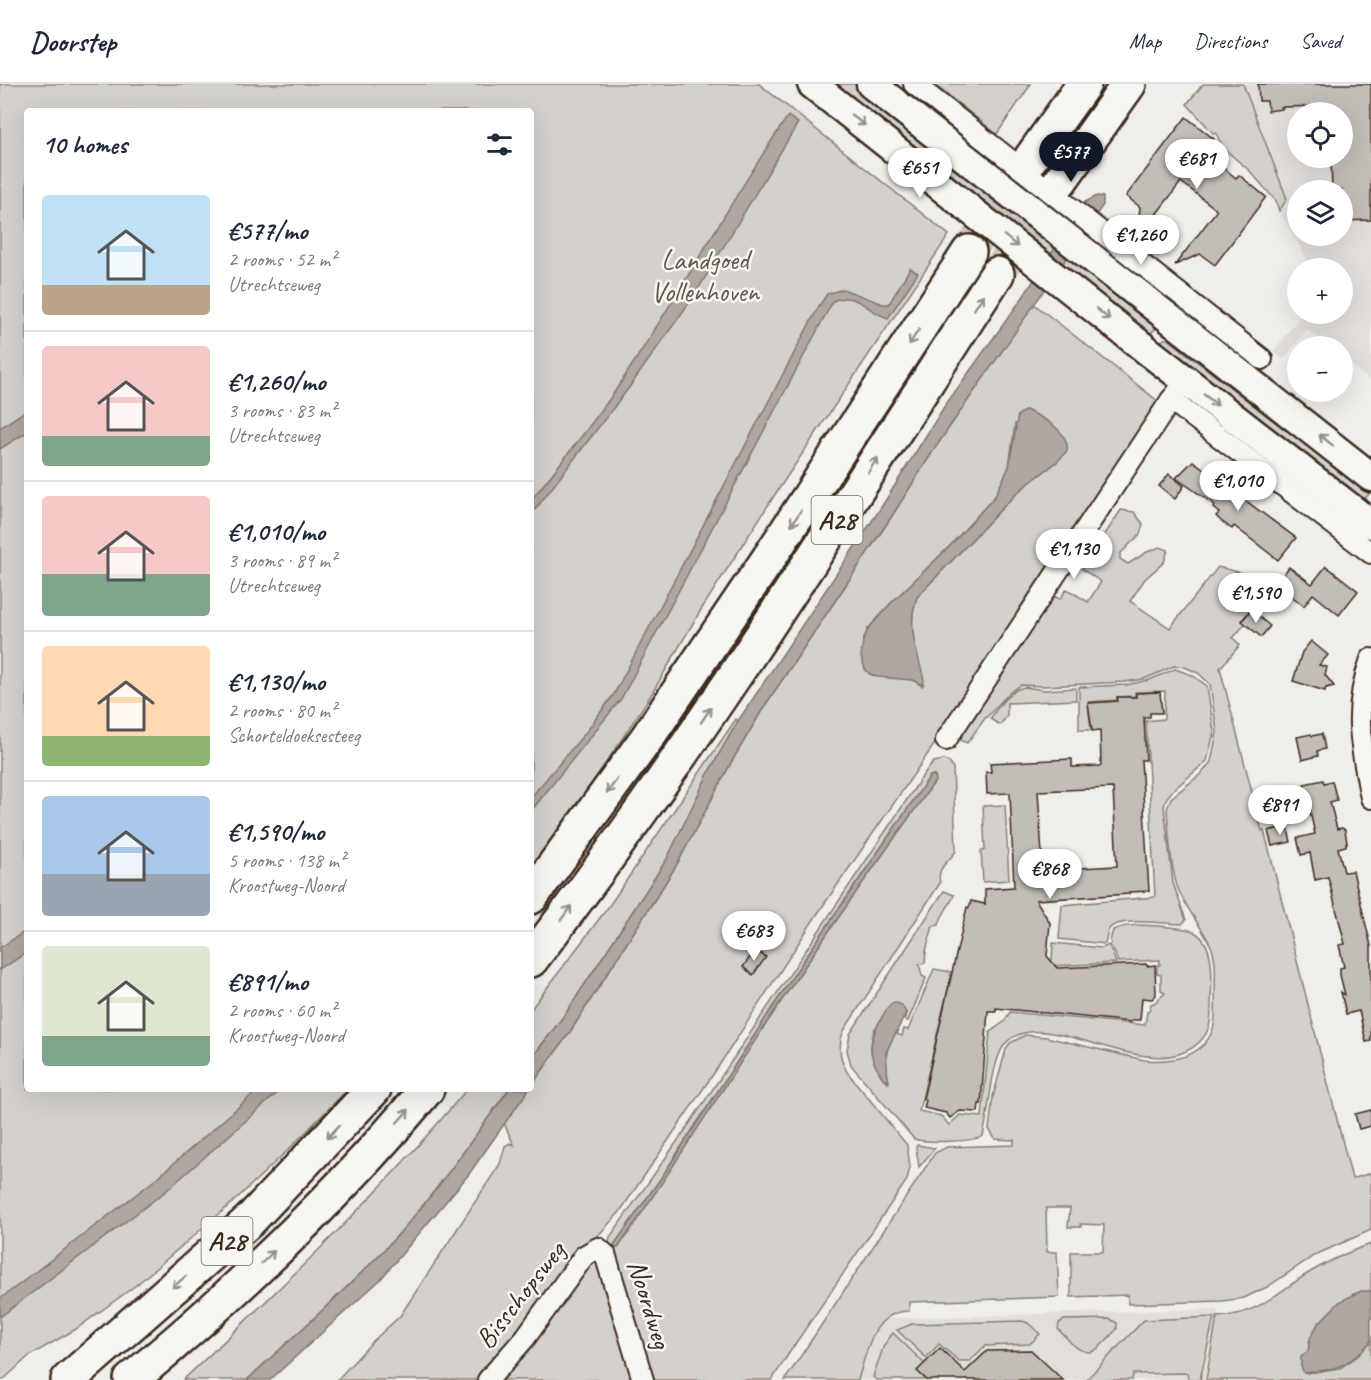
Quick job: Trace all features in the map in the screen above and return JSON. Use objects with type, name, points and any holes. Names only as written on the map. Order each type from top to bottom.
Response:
[{"type":"highway","points":[[1031,158],[1084,84]]},
{"type":"highway","points":[[1060,181],[1130,84]]},
{"type":"highway","name":"A28","points":[[534,893],[646,738],[767,562],[969,252]]},
{"type":"highway","name":"A28","points":[[534,956],[687,744],[804,571],[997,274]]},
{"type":"highway","name":"A28","points":[[68,1380],[249,1221],[371,1092]]},
{"type":"highway","name":"A28","points":[[131,1380],[279,1247],[350,1175],[424,1092]]},
{"type":"main road","points":[[812,84],[1148,351],[1179,390],[1371,524]]},
{"type":"main road","points":[[871,84],[1371,477]]},
{"type":"main road","points":[[1148,351],[1159,333],[1176,322]]},
{"type":"street","points":[[914,84],[1262,359]]},
{"type":"street","points":[[946,740],[1179,390],[1371,553]]},
{"type":"street","points":[[1371,659],[1360,703],[1359,734],[1371,798]]},
{"type":"street","name":"Bisschopsweg","points":[[488,1380],[525,1338],[584,1256],[598,1248]]},
{"type":"street","name":"Noordweg","points":[[598,1248],[605,1254],[643,1380]]},
{"type":"shaded area","points":[[1243,84],[1371,84],[1371,381],[1353,366],[1353,336],[1315,336],[1307,330],[1302,336],[1287,336],[1287,355],[1284,359],[1273,352],[1294,324],[1353,324],[1353,258],[1306,258],[1299,246],[1353,246],[1353,180],[1287,180],[1287,198]]},
{"type":"shaded area","points":[[788,116],[798,123],[694,296],[628,389],[534,511],[534,496],[615,391]]},
{"type":"shaded area","points":[[1097,196],[1103,197],[1103,205],[935,448],[764,707],[732,761],[676,866],[570,1032],[534,1082],[534,1055],[566,1013],[667,859],[710,770],[738,721],[882,506],[944,407],[1023,297],[1085,202]]},
{"type":"shaded area","points":[[1287,198],[1287,225],[1279,211]]},
{"type":"shaded area","points":[[910,268],[918,273],[888,318],[855,300],[841,298],[833,301],[621,699],[534,807],[534,793],[586,732],[614,694],[827,294],[843,289],[883,304],[889,304]]},
{"type":"shaded area","points":[[1026,410],[1060,431],[1067,444],[1067,451],[1008,502],[917,597],[912,618],[923,685],[913,680],[877,677],[870,674],[865,669],[861,657],[863,641],[868,629],[891,603],[949,547],[995,496],[1009,467],[1018,415]]},
{"type":"shaded area","points":[[24,412],[24,434],[0,449],[0,428]]},
{"type":"shaded area","points":[[934,775],[936,780],[821,942],[639,1217],[618,1248],[615,1248],[614,1245],[661,1178],[797,970],[930,776]]},
{"type":"shaded area","points":[[24,932],[24,954],[0,970],[0,948]]},
{"type":"shaded area","points":[[894,1002],[902,1005],[906,1013],[886,1052],[888,1083],[875,1065],[871,1051],[878,1024],[887,1008]]},
{"type":"shaded area","points":[[256,1092],[279,1092],[166,1191],[0,1317],[0,1299],[156,1179]]},
{"type":"shaded area","points":[[507,1092],[527,1092],[469,1174],[380,1280],[270,1380],[247,1380],[383,1251],[449,1172]]},
{"type":"shaded area","points":[[1361,1291],[1371,1291],[1371,1341],[1356,1356],[1342,1365],[1304,1373],[1301,1357],[1308,1351],[1310,1338],[1318,1324],[1339,1302]]},
{"type":"shaded area","points":[[1217,1309],[1246,1380],[828,1380],[862,1319]]},
{"type":"green space","name":"Landgoed Vollenhoven","points":[[0,84],[759,84],[949,235],[774,496],[699,613],[651,695],[602,769],[534,864],[534,108],[24,108],[24,1092],[345,1092],[232,1203],[135,1286],[76,1329],[29,1356],[3,1380],[0,1380]]},
{"type":"green space","points":[[837,84],[857,84],[1161,327],[1149,335]]},
{"type":"green space","points":[[934,84],[1031,84],[997,134]]},
{"type":"green space","points":[[1203,84],[1243,84],[1287,199],[1279,211],[1276,201],[1250,171],[1223,148],[1216,133],[1214,134],[1187,104]]},
{"type":"green space","points":[[1034,304],[1159,402],[956,713],[816,916],[720,1064],[619,1213],[591,1243],[485,1380],[337,1380],[400,1316],[500,1164],[505,1146],[510,1143],[514,1145],[504,1123],[527,1092],[534,1092],[534,1082],[570,1032],[676,866],[732,761],[764,707],[935,448]],"holes":[[[1036,415],[1059,432],[1058,461],[1008,502],[917,597],[913,630],[922,686],[913,680],[870,674],[867,671],[863,641],[868,629],[891,603],[949,547],[995,496],[1009,467],[1015,424]]]},
{"type":"green space","points":[[1168,339],[1285,430],[1312,441],[1371,491],[1358,508],[1158,344]]},
{"type":"green space","points":[[1121,510],[1134,512],[1143,524],[1140,534],[1120,554],[1120,559],[1128,564],[1160,547],[1168,550],[1164,562],[1145,579],[1130,601],[1170,628],[1218,567],[1242,573],[1262,594],[1242,620],[1245,624],[1233,638],[1240,645],[1220,668],[1262,831],[1264,830],[1352,1179],[1371,1173],[1371,1230],[1315,1255],[1267,1287],[1244,1298],[1222,1301],[1128,1304],[1128,1295],[1071,1297],[1071,1252],[1103,1252],[1104,1225],[1080,1224],[1081,1227],[1068,1227],[1070,1208],[1046,1208],[1047,1252],[1057,1252],[1059,1297],[909,1302],[909,1311],[897,1313],[879,1325],[868,1346],[858,1380],[785,1380],[935,1153],[947,1147],[1014,1145],[1014,1140],[995,1139],[989,1129],[993,1097],[1006,1049],[1010,1043],[1025,1035],[1046,1037],[1144,1060],[1163,1060],[1192,1053],[1207,1041],[1212,1032],[1215,1022],[1214,957],[1207,938],[1184,902],[1177,886],[1171,858],[1167,809],[1171,798],[1202,773],[1211,762],[1217,732],[1210,684],[1198,673],[1185,667],[1174,666],[1144,679],[1124,682],[1021,685],[1009,693],[986,717],[967,743],[958,736],[1050,594],[1060,599],[1067,589],[1088,602],[1101,582],[1082,569]]},
{"type":"green space","points":[[1175,669],[1192,675],[1207,686],[1214,732],[1207,761],[1172,791],[1164,807],[1173,883],[1186,920],[1182,924],[1125,922],[1117,924],[1108,930],[1105,944],[1059,939],[1062,905],[1155,897],[1146,721],[1164,719],[1165,691],[1135,692],[1135,696],[1117,697],[1117,700],[1088,702],[1091,730],[1079,730],[1079,687],[1126,685],[1149,680]]},
{"type":"green space","points":[[1025,687],[1044,690],[1076,688],[1076,700],[1007,703],[1007,716],[1000,725],[990,719],[1009,695]]},
{"type":"green space","points":[[736,719],[738,721],[710,770],[667,859],[566,1013],[534,1055],[534,1005],[609,906]]},
{"type":"green space","points":[[944,760],[949,762],[953,768],[956,851],[941,869],[940,883],[843,1032],[840,1048],[841,1058],[847,1072],[907,1145],[910,1167],[907,1180],[772,1380],[644,1380],[608,1248],[610,1237],[688,1126],[934,762]],"holes":[[[934,775],[936,780],[821,942],[639,1217],[618,1248],[615,1248],[614,1245],[661,1178],[797,970],[930,776]]]},
{"type":"green space","points":[[1005,805],[1009,880],[983,882],[981,851],[985,850],[983,806]]},
{"type":"green space","points":[[944,891],[954,895],[939,925],[933,926],[925,963],[919,964],[922,976],[926,978],[908,1021],[904,1020],[906,1013],[875,1028],[871,1044],[872,1057],[878,1069],[889,1081],[886,1061],[893,1036],[898,1031],[897,1034],[902,1036],[904,1029],[908,1030],[934,969],[951,972],[953,977],[950,980],[919,1111],[941,1116],[949,1125],[960,1115],[982,1117],[990,1032],[1004,1022],[1010,1012],[1145,1025],[1151,1004],[1165,993],[1161,990],[1161,975],[1157,974],[1157,965],[1160,965],[1160,960],[1118,962],[1110,941],[1113,930],[1118,928],[1141,925],[1182,928],[1198,935],[1204,942],[1212,970],[1210,1020],[1206,1034],[1183,1053],[1158,1057],[1130,1053],[1045,1032],[1022,1033],[1005,1044],[996,1062],[983,1136],[970,1140],[949,1141],[914,1139],[851,1065],[847,1050],[850,1034]]},
{"type":"green space","points":[[1053,943],[1102,948],[1109,945],[1116,963],[1048,966],[1048,961],[1052,960]]},
{"type":"green space","points":[[464,1092],[507,1092],[433,1193],[383,1251],[247,1380],[183,1380],[365,1203]]},
{"type":"green space","points":[[917,1145],[935,1148],[919,1167],[916,1147]]},
{"type":"green space","points":[[1371,1244],[1371,1291],[1353,1294],[1318,1324],[1301,1366],[1304,1373],[1340,1368],[1358,1356],[1371,1341],[1371,1380],[1206,1380],[1217,1317],[1245,1312],[1257,1307],[1319,1267]]},
{"type":"green space","points":[[599,1261],[601,1267],[632,1380],[494,1380],[585,1263]]},
{"type":"green space","points":[[1214,1317],[1200,1380],[1188,1380],[1187,1373],[1133,1374],[1132,1380],[1086,1380],[1144,1320]]},
{"type":"green space","points":[[1110,1319],[1117,1323],[1117,1329],[1101,1346],[1091,1352],[1079,1349],[1058,1329],[1059,1323],[1064,1320]]},
{"type":"green space","points":[[1022,1321],[1028,1323],[1040,1334],[1030,1344],[985,1346],[970,1361],[959,1361],[939,1344],[926,1358],[897,1330],[912,1324]]},
{"type":"green space","points":[[893,1333],[925,1364],[918,1371],[926,1380],[877,1380],[873,1377],[884,1345]]},
{"type":"building","points":[[1258,84],[1371,84],[1371,220],[1353,221],[1353,180],[1332,180],[1331,168],[1353,168],[1353,102],[1287,102],[1287,107],[1268,111],[1267,101],[1259,101]]},
{"type":"building","points":[[1186,117],[1214,139],[1204,152],[1236,178],[1239,175],[1266,197],[1215,265],[1200,254],[1175,265],[1217,210],[1181,182],[1151,221],[1145,223],[1139,218],[1140,207],[1126,196]]},
{"type":"building","points":[[1193,461],[1208,472],[1206,475],[1229,491],[1230,489],[1296,538],[1278,560],[1234,526],[1232,529],[1221,521],[1216,516],[1219,513],[1213,508],[1215,505],[1176,478]]},
{"type":"building","points":[[1169,474],[1184,486],[1175,499],[1159,486]]},
{"type":"building","points":[[1326,566],[1358,591],[1339,615],[1313,594],[1304,606],[1289,594],[1283,602],[1270,592],[1289,567],[1312,584]]},
{"type":"building","points":[[1251,610],[1270,626],[1261,637],[1242,621]]},
{"type":"building","points":[[1311,641],[1328,655],[1319,665],[1327,667],[1325,675],[1334,686],[1326,688],[1325,691],[1293,681],[1302,652]]},
{"type":"building","points":[[1160,692],[1162,713],[1150,713],[1150,717],[1144,717],[1146,760],[1141,760],[1149,891],[1036,900],[1050,923],[1047,956],[1057,968],[1155,965],[1156,995],[1152,999],[1142,998],[1140,1020],[1131,1022],[996,1008],[996,1011],[988,1011],[981,1104],[979,1104],[978,1112],[960,1111],[950,1118],[946,1113],[924,1108],[926,1100],[923,1099],[967,907],[969,908],[971,901],[985,904],[985,889],[1014,887],[1010,793],[987,794],[986,772],[991,772],[990,763],[1072,759],[1072,767],[1101,766],[1100,730],[1092,731],[1088,703],[1118,701],[1117,697],[1136,697],[1136,693]],"holes":[[[1113,788],[1117,866],[1043,870],[1038,791]]]},
{"type":"building","points":[[1311,734],[1312,736],[1322,734],[1325,749],[1317,751],[1318,756],[1302,760],[1297,737]]},
{"type":"building","points":[[1323,780],[1324,783],[1332,781],[1337,800],[1330,802],[1337,829],[1345,830],[1347,843],[1346,846],[1338,848],[1344,872],[1353,871],[1371,946],[1371,1041],[1366,1042],[1359,1011],[1346,1014],[1341,992],[1345,995],[1340,975],[1340,968],[1344,967],[1339,945],[1345,944],[1328,877],[1315,880],[1310,853],[1301,855],[1297,838],[1315,834],[1304,784]]},
{"type":"building","points":[[1287,826],[1291,842],[1272,846],[1268,831]]},
{"type":"building","points":[[755,950],[766,957],[753,975],[743,967]]},
{"type":"building","points":[[1371,1110],[1371,1126],[1359,1129],[1355,1114]]},
{"type":"building","points":[[940,1348],[965,1372],[987,1351],[1031,1350],[1063,1380],[927,1380],[917,1371]]},
{"type":"tunnel","points":[[969,252],[1025,167]]},
{"type":"tunnel","points":[[997,274],[1060,181]]}]
